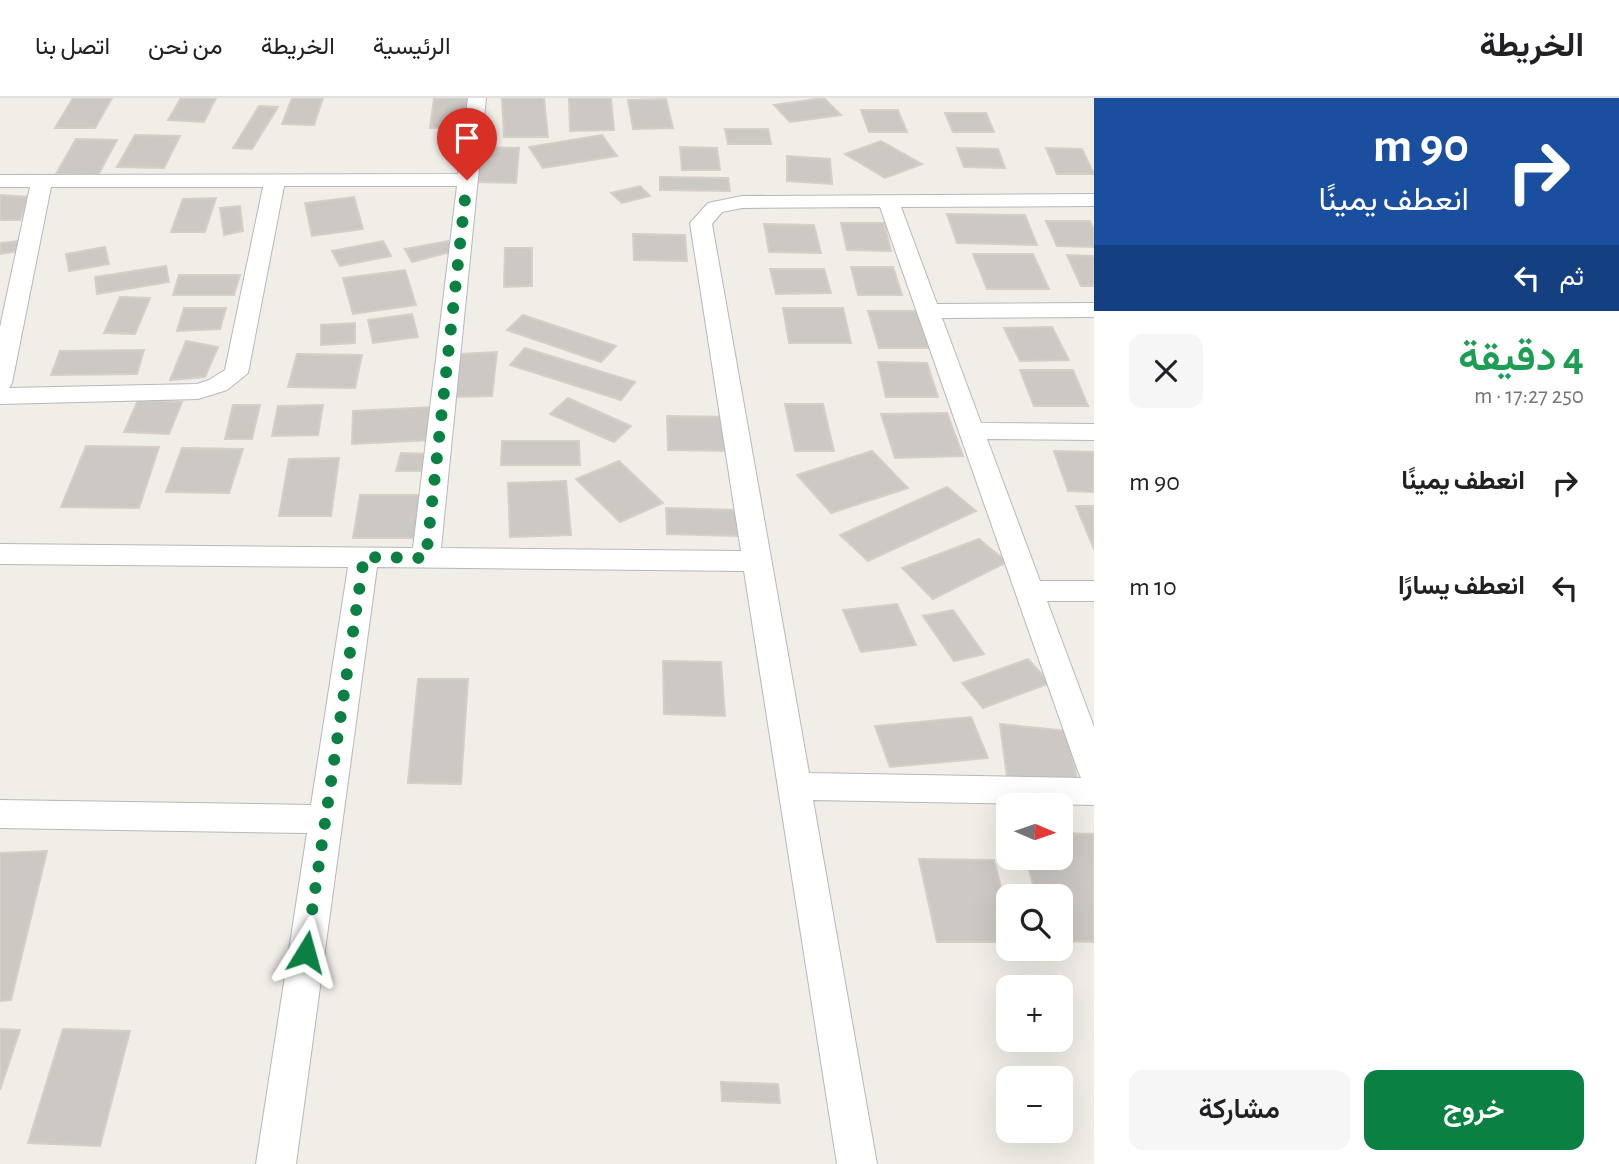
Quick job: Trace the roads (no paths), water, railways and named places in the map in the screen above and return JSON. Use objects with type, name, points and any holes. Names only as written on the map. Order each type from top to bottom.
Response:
[{"type":"street","points":[[426,558],[477,98]]},
{"type":"street","points":[[0,383],[43,180]]},
{"type":"street","points":[[0,396],[198,391],[218,385],[236,373],[275,180]]},
{"type":"street","points":[[0,181],[467,180]]},
{"type":"street","points":[[858,1164],[701,223],[715,207],[742,202],[1094,200]]},
{"type":"street","points":[[888,201],[1094,771]]},
{"type":"street","points":[[928,311],[1094,310]]},
{"type":"street","points":[[971,431],[1094,432]]},
{"type":"street","points":[[0,554],[759,561]]},
{"type":"street","points":[[275,1164],[364,557]]},
{"type":"street","points":[[1029,591],[1094,591]]},
{"type":"street","points":[[796,786],[1094,792]]},
{"type":"street","points":[[0,814],[325,820]]}]
